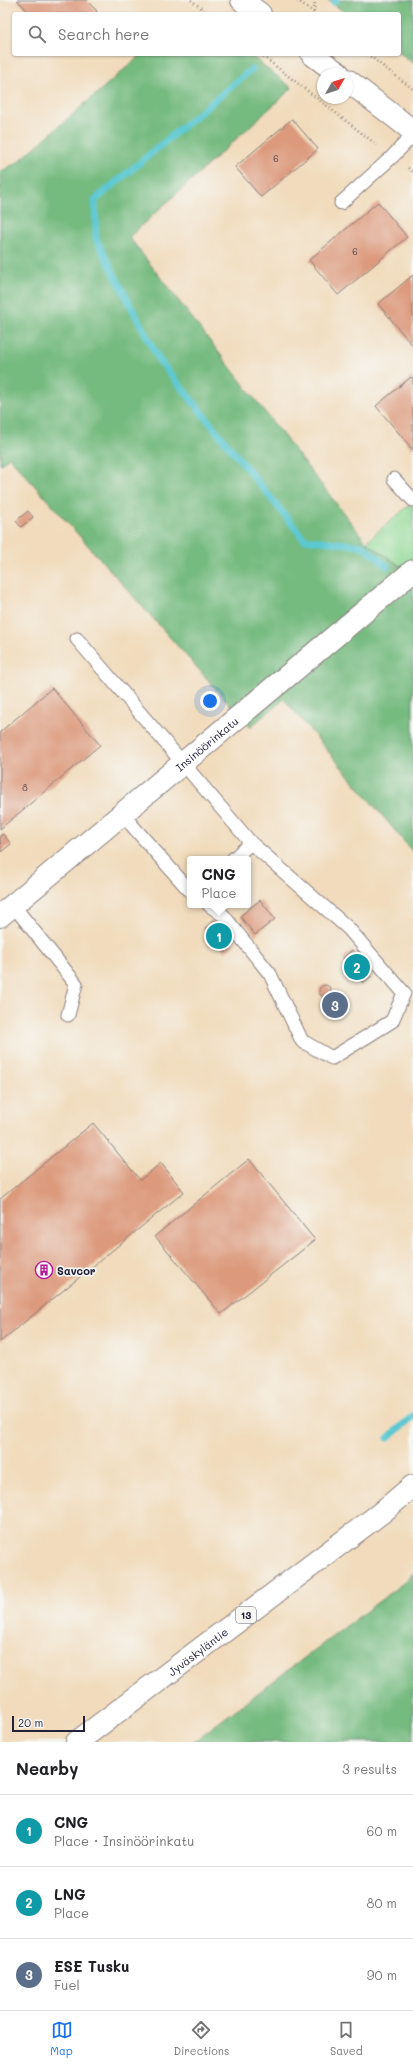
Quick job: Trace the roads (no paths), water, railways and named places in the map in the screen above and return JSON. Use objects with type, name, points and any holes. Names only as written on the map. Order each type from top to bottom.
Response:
[{"type":"main road","points":[[242,0],[257,12]]},
{"type":"main road","points":[[315,56],[330,68]]},
{"type":"main road","points":[[353,85],[413,131]]},
{"type":"main road","name":"Insinöörinkatu","points":[[6,910],[413,571]]},
{"type":"main road","name":"Jyväskyläntie","points":[[77,1742],[374,1518],[413,1486]]},
{"type":"lane","points":[[341,203],[392,157],[413,134]]},
{"type":"lane","points":[[394,479],[413,500]]},
{"type":"lane","points":[[77,638],[184,762],[251,843],[348,928],[404,993],[392,1021],[332,1058],[302,1041],[270,974],[224,915],[214,908]]},
{"type":"lane","points":[[122,814],[187,888]]},
{"type":"lane","points":[[236,856],[251,843]]},
{"type":"lane","points":[[6,910],[76,984],[68,1015]]},
{"type":"waterway","points":[[252,69],[95,200],[96,239],[159,360],[304,539],[363,546],[387,566]]},
{"type":"waterway","points":[[388,1438],[413,1416]]},
{"type":"place","name":"CNG","points":[[219,936]]},
{"type":"place","name":"LNG","points":[[357,967]]},
{"type":"place","name":"ESE Tusku","points":[[335,1005]]},
{"type":"place","name":"Savcor","points":[[44,1270]]}]
